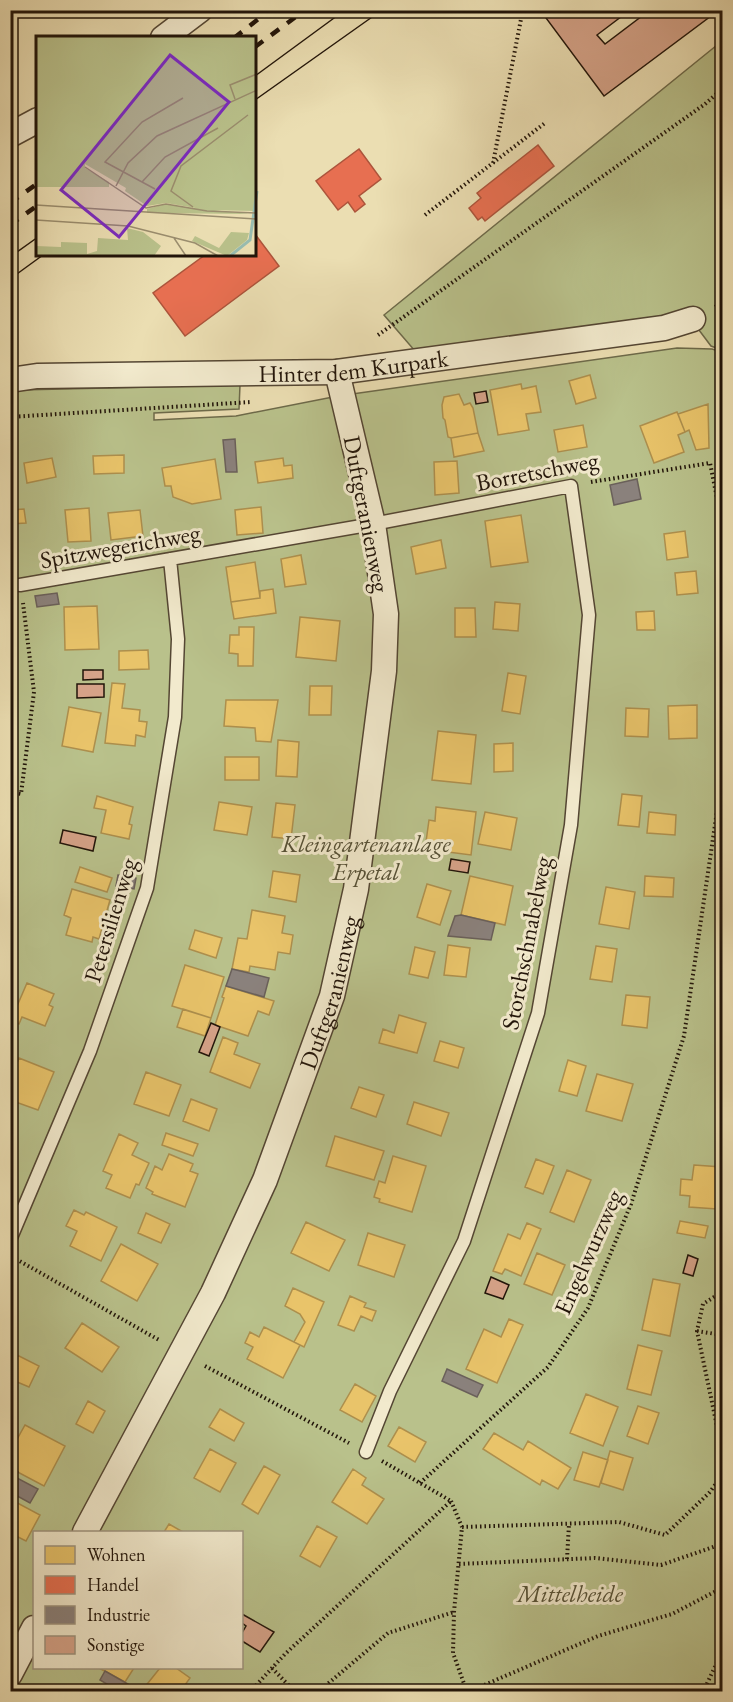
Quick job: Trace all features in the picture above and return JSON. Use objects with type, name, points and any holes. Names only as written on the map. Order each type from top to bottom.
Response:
[{"type":"street","points":[[166,36],[200,10]]},
{"type":"street","points":[[10,135],[36,121]]},
{"type":"street","name":"Hinter dem Kurpark","points":[[10,380],[37,376],[337,372],[663,328],[693,319]]},
{"type":"street","name":"Duftgeranienweg","points":[[86,1531],[213,1293],[265,1180],[332,996],[356,890],[384,671],[386,614],[373,524],[337,372]]},
{"type":"street","points":[[10,1674],[33,1630]]},
{"type":"lane","name":"Borretschweg","points":[[373,524],[571,486]]},
{"type":"lane","name":"Storchschnabelweg","points":[[366,1452],[390,1391],[464,1241],[538,1013],[571,825],[589,615],[571,486]]},
{"type":"lane","name":"Spitzwegerichweg","points":[[20,585],[373,524]]},
{"type":"lane","name":"Petersilienweg","points":[[10,1240],[90,1051],[147,888],[176,717],[178,639],[170,559]]},
{"type":"path","points":[[493,164],[522,14]]},
{"type":"path","points":[[378,335],[723,90]]},
{"type":"path","points":[[425,215],[545,123]]},
{"type":"path","points":[[10,417],[242,404]]},
{"type":"path","name":"Borretschweg","points":[[571,486],[710,463],[723,523]]},
{"type":"path","name":"Spitzwegerichweg","points":[[10,792],[21,794],[34,692],[20,585]]},
{"type":"path","name":"Engelwurzweg","points":[[451,1501],[420,1483],[548,1367],[588,1308],[631,1204],[684,1036],[723,777]]},
{"type":"path","points":[[10,1256],[180,1353],[298,1415]]},
{"type":"path","points":[[722,1293],[703,1304],[697,1331],[723,1450]]},
{"type":"path","points":[[697,1331],[723,1335]]},
{"type":"path","points":[[462,1527],[619,1522],[665,1535],[709,1493],[723,1476]]},
{"type":"path","points":[[250,1692],[272,1668],[451,1501],[462,1527],[454,1612],[453,1653],[467,1692],[598,1636],[672,1614],[723,1588]]},
{"type":"path","points":[[567,1559],[569,1524]]},
{"type":"path","points":[[459,1564],[595,1558],[662,1565],[723,1544]]},
{"type":"path","points":[[318,1692],[388,1633],[454,1612]]},
{"type":"path","points":[[703,1692],[723,1652]]},
{"type":"path","points":[[272,1668],[295,1692]]},
{"type":"green space","points":[[722,41],[722,350],[711,346],[687,314],[415,351],[384,315]]},
{"type":"green space","name":"Kleingartenanlage Erpetal","points":[[677,348],[712,349],[722,352],[722,1691],[11,1692],[11,393],[19,390],[240,385],[239,409],[154,413],[154,420],[236,416],[338,396]]},
{"type":"building: Wohnen","points":[[590,375],[596,398],[576,404],[569,381]]},
{"type":"building: Wohnen","points":[[521,384],[522,389],[536,386],[541,412],[526,414],[529,430],[498,435],[490,390]]},
{"type":"building: Wohnen","points":[[459,394],[464,405],[470,403],[473,408],[478,433],[451,438],[448,437],[442,405],[444,397]]},
{"type":"building: Wohnen","points":[[708,404],[709,448],[696,450],[689,430],[685,432],[678,414]]},
{"type":"building: Wohnen","points":[[677,412],[685,432],[678,435],[684,452],[654,463],[640,426]]},
{"type":"building: Wohnen","points":[[583,425],[587,447],[558,452],[554,430]]},
{"type":"building: Wohnen","points":[[478,433],[484,451],[454,457],[451,438]]},
{"type":"building: Wohnen","points":[[124,455],[124,473],[94,474],[93,456]]},
{"type":"building: Wohnen","points":[[52,458],[56,477],[27,483],[24,463]]},
{"type":"building: Wohnen","points":[[283,458],[284,466],[292,465],[293,478],[258,483],[255,462]]},
{"type":"building: Wohnen","points":[[215,459],[221,499],[192,504],[173,497],[171,486],[165,486],[162,468]]},
{"type":"building: Wohnen","points":[[457,461],[459,493],[435,495],[434,462]]},
{"type":"building: Wohnen","points":[[261,507],[263,533],[237,535],[235,510]]},
{"type":"building: Wohnen","points":[[89,508],[91,541],[68,542],[65,510]]},
{"type":"building: Wohnen","points":[[24,509],[26,523],[10,524],[10,510]]},
{"type":"building: Wohnen","points":[[140,510],[143,536],[111,540],[108,513]]},
{"type":"building: Wohnen","points":[[521,515],[528,562],[491,567],[485,521]]},
{"type":"building: Wohnen","points":[[685,531],[688,557],[667,560],[664,534]]},
{"type":"building: Wohnen","points":[[441,540],[446,568],[416,574],[411,547]]},
{"type":"building: Wohnen","points":[[301,555],[306,584],[285,587],[281,559]]},
{"type":"building: Wohnen","points":[[255,562],[260,598],[231,602],[226,567]]},
{"type":"building: Wohnen","points":[[696,571],[698,593],[677,595],[675,573]]},
{"type":"building: Wohnen","points":[[273,589],[276,613],[234,619],[231,602],[260,598],[260,591]]},
{"type":"building: Wohnen","points":[[495,602],[520,604],[518,631],[493,629]]},
{"type":"building: Wohnen","points":[[97,606],[99,649],[65,650],[64,607]]},
{"type":"building: Wohnen","points":[[455,608],[475,608],[476,637],[455,637]]},
{"type":"building: Wohnen","points":[[654,611],[655,630],[637,630],[636,612]]},
{"type":"building: Wohnen","points":[[300,617],[340,621],[336,661],[296,657]]},
{"type":"building: Wohnen","points":[[239,627],[254,627],[253,666],[238,666],[238,654],[229,653],[230,635],[239,635]]},
{"type":"building: Wohnen","points":[[148,650],[149,669],[119,670],[119,651]]},
{"type":"building: Wohnen","points":[[508,673],[526,676],[520,714],[502,711]]},
{"type":"building: Wohnen","points":[[112,683],[125,684],[122,708],[140,710],[139,721],[147,722],[145,737],[136,735],[135,746],[105,743]]},
{"type":"building: Wohnen","points":[[310,686],[332,686],[331,715],[309,715]]},
{"type":"building: Wohnen","points":[[226,700],[278,700],[271,742],[256,741],[255,728],[224,726]]},
{"type":"building: Wohnen","points":[[697,705],[697,738],[669,739],[668,706]]},
{"type":"building: Wohnen","points":[[69,707],[101,713],[93,752],[62,746]]},
{"type":"building: Wohnen","points":[[626,708],[649,709],[648,737],[625,736]]},
{"type":"building: Wohnen","points":[[438,731],[476,735],[471,784],[432,780]]},
{"type":"building: Wohnen","points":[[278,740],[299,742],[297,777],[276,776]]},
{"type":"building: Wohnen","points":[[513,743],[513,771],[494,772],[494,744]]},
{"type":"building: Wohnen","points":[[225,757],[259,757],[259,780],[225,780]]},
{"type":"building: Wohnen","points":[[622,794],[642,796],[639,827],[618,825]]},
{"type":"building: Wohnen","points":[[97,796],[133,807],[129,824],[132,825],[129,839],[101,833],[106,810],[94,808]]},
{"type":"building: Wohnen","points":[[219,802],[252,807],[247,835],[214,830]]},
{"type":"building: Wohnen","points":[[276,803],[295,805],[291,839],[272,837]]},
{"type":"building: Wohnen","points":[[436,807],[476,812],[471,855],[425,849],[429,820],[435,821]]},
{"type":"building: Wohnen","points":[[485,812],[517,818],[511,850],[478,844]]},
{"type":"building: Wohnen","points":[[649,812],[676,815],[675,835],[647,833]]},
{"type":"building: Wohnen","points":[[80,867],[112,878],[107,892],[75,882]]},
{"type":"building: Wohnen","points":[[273,871],[300,875],[296,902],[269,897]]},
{"type":"building: Wohnen","points":[[470,876],[513,886],[505,925],[461,915]]},
{"type":"building: Wohnen","points":[[645,876],[674,878],[673,897],[644,896]]},
{"type":"building: Wohnen","points":[[427,884],[451,891],[440,925],[417,917]]},
{"type":"building: Wohnen","points":[[606,887],[635,892],[629,929],[599,924]]},
{"type":"building: Wohnen","points":[[72,889],[110,900],[99,939],[93,937],[92,942],[66,935],[71,918],[64,915]]},
{"type":"building: Wohnen","points":[[252,910],[285,916],[282,933],[293,935],[290,954],[278,952],[275,970],[250,966],[249,972],[232,969],[238,938],[247,939]]},
{"type":"building: Wohnen","points":[[195,930],[222,938],[216,958],[189,949]]},
{"type":"building: Wohnen","points":[[448,945],[470,948],[466,977],[444,975]]},
{"type":"building: Wohnen","points":[[596,946],[617,949],[612,982],[590,979]]},
{"type":"building: Wohnen","points":[[415,947],[435,952],[428,978],[409,974]]},
{"type":"building: Wohnen","points":[[185,965],[224,977],[211,1018],[172,1006]]},
{"type":"building: Wohnen","points":[[27,983],[54,994],[49,1005],[53,1007],[45,1026],[22,1017],[19,1024],[11,1020]]},
{"type":"building: Wohnen","points":[[226,986],[274,1001],[269,1015],[258,1011],[248,1036],[215,1025]]},
{"type":"building: Wohnen","points":[[626,995],[650,997],[647,1028],[622,1025]]},
{"type":"building: Wohnen","points":[[183,1009],[211,1018],[205,1036],[177,1027]]},
{"type":"building: Wohnen","points":[[399,1015],[426,1023],[417,1053],[379,1043],[383,1029],[394,1033]]},
{"type":"building: Wohnen","points":[[223,1037],[238,1043],[234,1054],[260,1064],[250,1088],[210,1072]]},
{"type":"building: Wohnen","points":[[440,1041],[464,1048],[458,1068],[434,1061]]},
{"type":"building: Wohnen","points":[[19,1058],[54,1072],[38,1110],[10,1100],[10,1079]]},
{"type":"building: Wohnen","points":[[568,1060],[586,1066],[577,1096],[559,1091]]},
{"type":"building: Wohnen","points":[[146,1072],[181,1085],[169,1116],[134,1104]]},
{"type":"building: Wohnen","points":[[597,1074],[633,1084],[622,1121],[586,1111]]},
{"type":"building: Wohnen","points":[[359,1087],[384,1095],[376,1117],[351,1108]]},
{"type":"building: Wohnen","points":[[191,1099],[217,1109],[209,1131],[183,1121]]},
{"type":"building: Wohnen","points":[[414,1102],[449,1113],[441,1136],[407,1124]]},
{"type":"building: Wohnen","points":[[166,1133],[198,1144],[193,1156],[162,1145]]},
{"type":"building: Wohnen","points":[[119,1134],[138,1143],[132,1155],[149,1163],[130,1198],[106,1188],[112,1175],[103,1171]]},
{"type":"building: Wohnen","points":[[335,1136],[384,1151],[374,1180],[326,1166]]},
{"type":"building: Wohnen","points":[[169,1154],[193,1164],[190,1171],[198,1174],[185,1207],[152,1194],[153,1192],[146,1188],[155,1166],[162,1170]]},
{"type":"building: Wohnen","points":[[393,1156],[426,1166],[412,1212],[379,1202],[380,1199],[374,1197],[379,1181],[385,1183]]},
{"type":"building: Wohnen","points":[[536,1159],[554,1166],[543,1194],[525,1187]]},
{"type":"building: Wohnen","points":[[694,1165],[722,1167],[722,1188],[719,1188],[717,1209],[689,1207],[690,1196],[680,1195],[681,1179],[692,1180]]},
{"type":"building: Wohnen","points":[[567,1170],[591,1180],[574,1222],[550,1212]]},
{"type":"building: Wohnen","points":[[74,1210],[84,1215],[86,1212],[117,1227],[101,1261],[70,1246],[77,1231],[66,1226]]},
{"type":"building: Wohnen","points":[[146,1213],[170,1224],[161,1243],[138,1233]]},
{"type":"building: Wohnen","points":[[680,1221],[708,1226],[705,1238],[677,1233]]},
{"type":"building: Wohnen","points":[[306,1222],[345,1240],[329,1271],[291,1253]]},
{"type":"building: Wohnen","points":[[527,1223],[541,1229],[521,1276],[505,1269],[502,1274],[493,1271],[508,1234],[520,1239]]},
{"type":"building: Wohnen","points":[[368,1233],[405,1245],[394,1277],[358,1265]]},
{"type":"building: Wohnen","points":[[121,1244],[158,1264],[137,1301],[101,1281]]},
{"type":"building: Wohnen","points":[[537,1253],[565,1265],[552,1295],[524,1284]]},
{"type":"building: Wohnen","points":[[653,1279],[680,1284],[670,1336],[642,1330]]},
{"type":"building: Wohnen","points":[[293,1288],[324,1302],[304,1347],[294,1342],[305,1322],[300,1314],[285,1306]]},
{"type":"building: Wohnen","points":[[350,1296],[366,1303],[364,1307],[376,1311],[372,1321],[361,1316],[354,1331],[338,1325]]},
{"type":"building: Wohnen","points":[[509,1319],[523,1325],[497,1383],[466,1369],[484,1329],[501,1337]]},
{"type":"building: Wohnen","points":[[82,1323],[119,1347],[102,1372],[65,1348]]},
{"type":"building: Wohnen","points":[[264,1327],[300,1345],[283,1378],[247,1359],[253,1347],[245,1343],[250,1332],[259,1337]]},
{"type":"building: Wohnen","points":[[638,1345],[662,1351],[651,1395],[627,1389]]},
{"type":"building: Wohnen","points":[[17,1355],[39,1366],[29,1387],[10,1379],[10,1369]]},
{"type":"building: Wohnen","points":[[355,1384],[376,1396],[362,1422],[340,1410]]},
{"type":"building: Wohnen","points":[[586,1394],[618,1407],[603,1446],[570,1433]]},
{"type":"building: Wohnen","points":[[88,1401],[105,1411],[93,1433],[76,1424]]},
{"type":"building: Wohnen","points":[[638,1406],[659,1413],[648,1444],[627,1436]]},
{"type":"building: Wohnen","points":[[220,1409],[244,1423],[234,1441],[209,1427]]},
{"type":"building: Wohnen","points":[[25,1425],[65,1446],[44,1486],[10,1468],[10,1452]]},
{"type":"building: Wohnen","points":[[399,1427],[426,1442],[415,1462],[388,1446]]},
{"type":"building: Wohnen","points":[[494,1433],[523,1450],[528,1441],[571,1468],[558,1489],[542,1480],[540,1485],[483,1449]]},
{"type":"building: Wohnen","points":[[210,1449],[236,1463],[220,1492],[194,1478]]},
{"type":"building: Wohnen","points":[[610,1451],[633,1458],[623,1490],[601,1483]]},
{"type":"building: Wohnen","points":[[583,1452],[608,1460],[599,1487],[574,1480]]},
{"type":"building: Wohnen","points":[[264,1466],[280,1475],[258,1514],[242,1504]]},
{"type":"building: Wohnen","points":[[353,1469],[366,1478],[362,1485],[384,1499],[367,1524],[332,1502]]},
{"type":"building: Wohnen","points":[[10,1499],[40,1515],[26,1541],[10,1533]]},
{"type":"building: Wohnen","points":[[169,1524],[181,1531],[165,1531]]},
{"type":"building: Wohnen","points":[[317,1526],[337,1537],[320,1567],[300,1556]]},
{"type":"building: Wohnen","points":[[101,1669],[133,1669],[125,1682]]},
{"type":"building: Wohnen","points":[[159,1669],[177,1669],[190,1678],[180,1692],[149,1692],[144,1688]]},
{"type":"building: Handel","points":[[538,145],[554,166],[485,221],[482,217],[478,220],[469,208],[481,198],[477,193]]},
{"type":"building: Handel","points":[[359,149],[381,179],[359,196],[365,204],[355,212],[348,202],[338,210],[316,181]]},
{"type":"building: Handel","points":[[256,235],[279,266],[185,336],[153,293],[204,256],[256,256]]},
{"type":"building: Industrie","points":[[235,439],[237,472],[226,472],[223,440]]},
{"type":"building: Industrie","points":[[637,479],[641,499],[614,505],[610,485]]},
{"type":"building: Industrie","points":[[57,593],[59,604],[37,607],[35,596]]},
{"type":"building: Industrie","points":[[10,766],[17,767],[15,781],[10,781]]},
{"type":"building: Industrie","points":[[118,875],[136,878],[134,889],[116,886]]},
{"type":"building: Industrie","points":[[461,915],[495,923],[491,940],[448,936],[455,916]]},
{"type":"building: Industrie","points":[[232,969],[269,978],[264,997],[226,986]]},
{"type":"building: Industrie","points":[[447,1369],[483,1385],[477,1397],[442,1381]]},
{"type":"building: Industrie","points":[[10,1468],[18,1472],[15,1477],[38,1489],[30,1503],[10,1492]]},
{"type":"building: Industrie","points":[[105,1671],[135,1688],[133,1692],[120,1692],[100,1680]]},
{"type":"building: Sonstige","points":[[556,10],[630,10],[597,35],[605,44],[650,10],[719,10],[604,96],[546,18]]},
{"type":"building: Sonstige","points":[[486,391],[488,402],[476,404],[474,393]]},
{"type":"building: Sonstige","points":[[83,670],[103,670],[103,679],[83,680]]},
{"type":"building: Sonstige","points":[[77,684],[104,684],[104,697],[77,698]]},
{"type":"building: Sonstige","points":[[63,830],[96,837],[93,851],[60,843]]},
{"type":"building: Sonstige","points":[[451,859],[470,862],[468,873],[449,870]]},
{"type":"building: Sonstige","points":[[211,1023],[220,1027],[209,1056],[199,1052]]},
{"type":"building: Sonstige","points":[[688,1255],[698,1259],[693,1276],[683,1273]]},
{"type":"building: Sonstige","points":[[491,1277],[509,1285],[503,1299],[485,1293]]},
{"type":"building: Sonstige","points":[[243,1615],[274,1632],[260,1652],[243,1642],[243,1631],[246,1626],[243,1624]]},
{"type":"tram line","points":[[256,75],[345,10]]},
{"type":"tram line","points":[[256,99],[382,10]]},
{"type":"tram line","points":[[10,257],[36,238]]},
{"type":"tram line","points":[[10,279],[42,256]]},
{"type":"railway","points":[[237,36],[270,10]]},
{"type":"railway","points":[[256,46],[305,10]]},
{"type":"railway","points":[[10,203],[36,184]]},
{"type":"railway","points":[[10,225],[36,206]]},
{"type":"park label","name":"Mittelheide","points":[[570,1593]]}]
